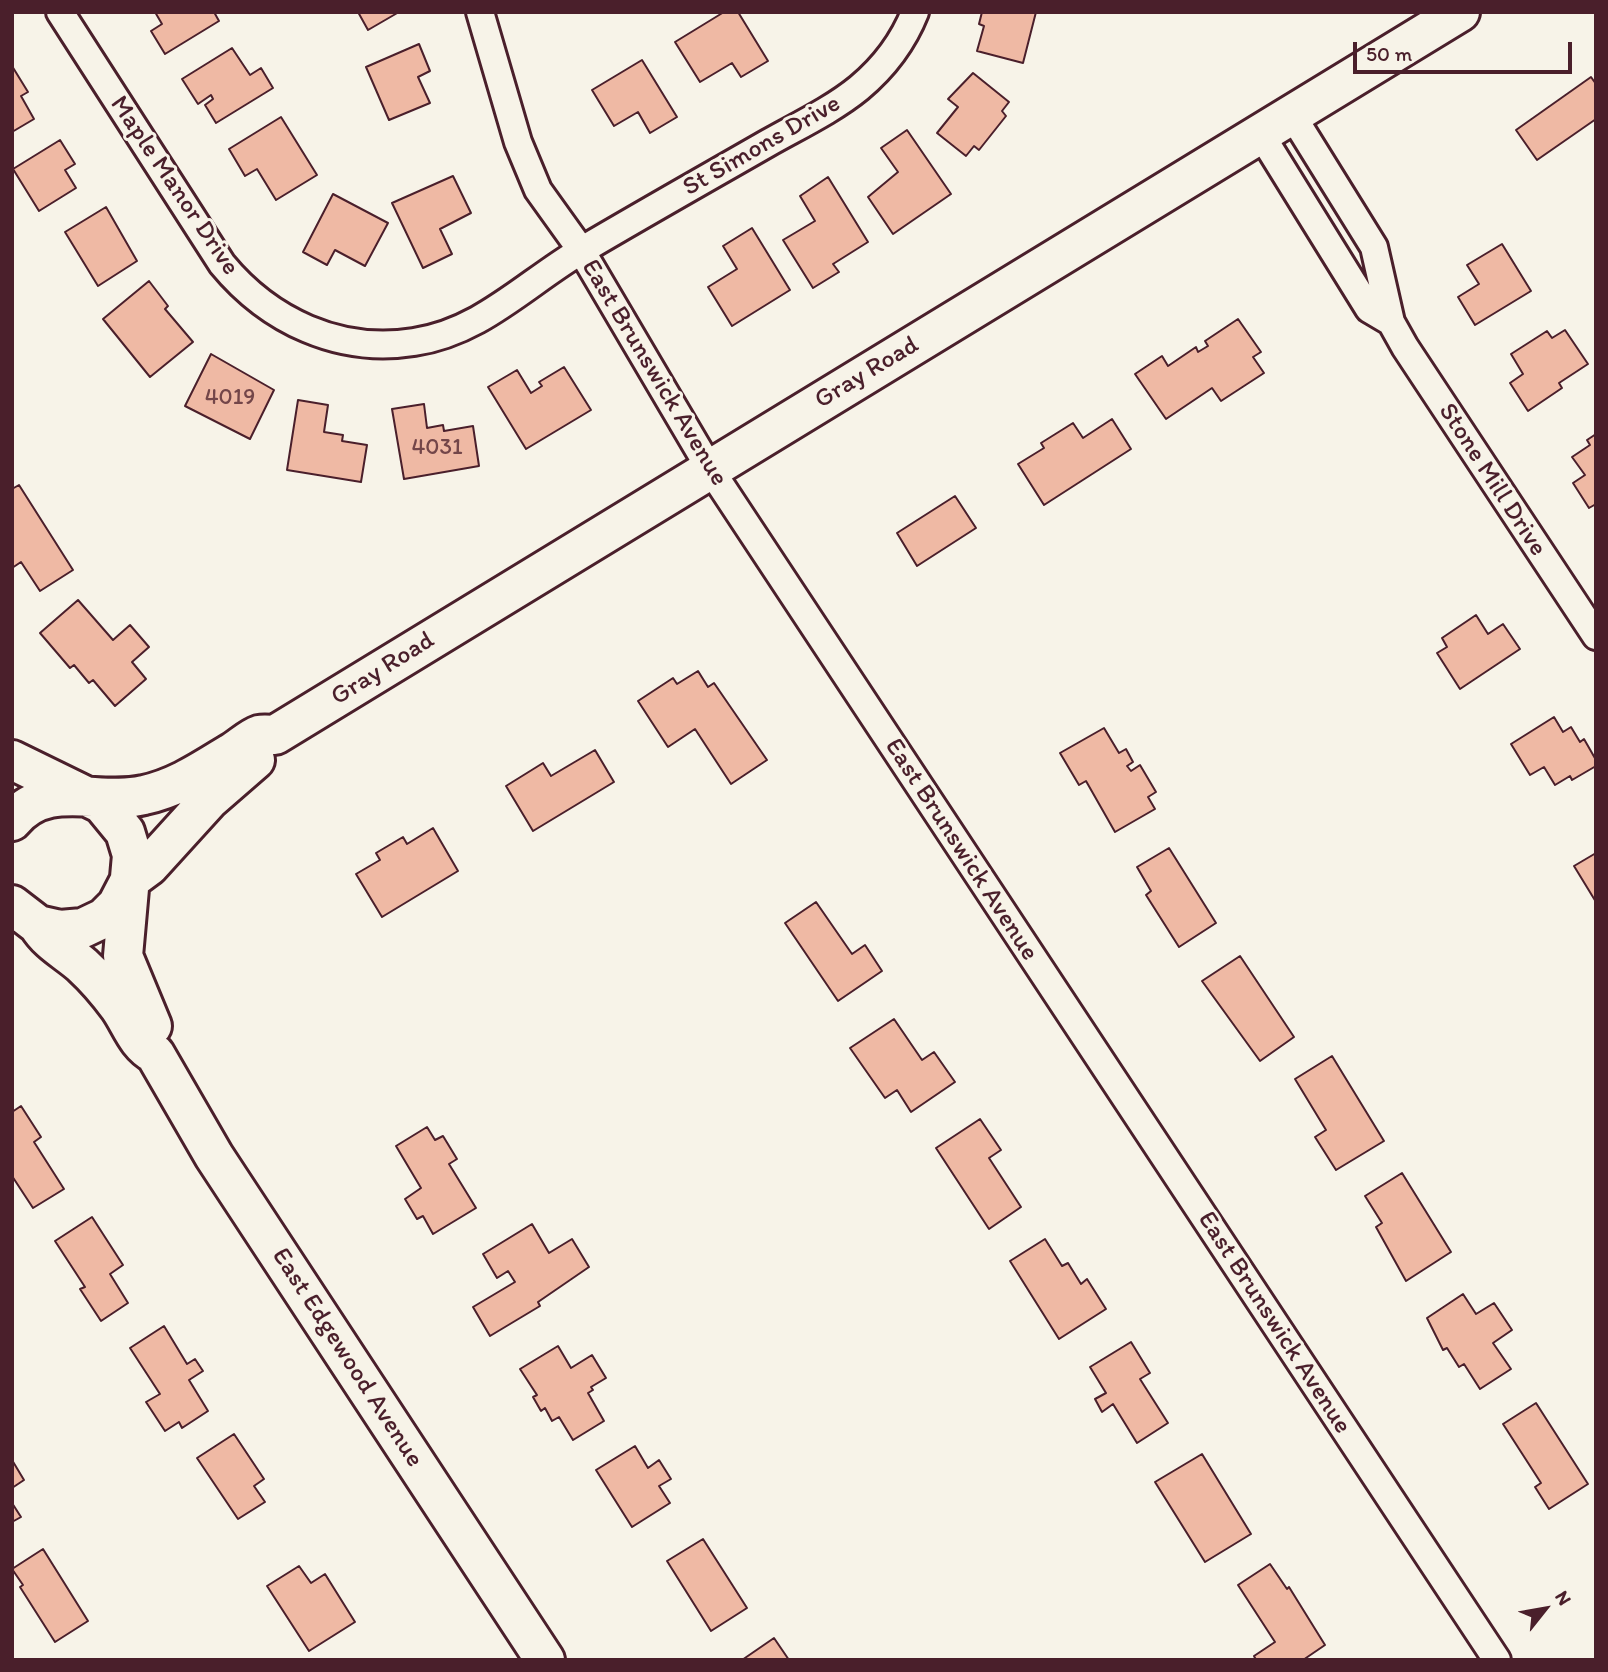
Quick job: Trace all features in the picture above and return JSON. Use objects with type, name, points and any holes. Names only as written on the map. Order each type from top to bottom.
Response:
[{"type":"street","name":"Maple Manor Drive","points":[[60,12],[222,264],[260,302],[306,329],[344,341],[385,345],[418,342],[452,333],[487,316],[581,250]]},
{"type":"street","name":"East Brunswick Avenue","points":[[480,12],[518,142],[538,190],[581,250],[710,469],[1497,1660]]},
{"type":"street","name":"St Simons Drive","points":[[581,250],[858,89],[895,48],[915,12]]},
{"type":"street","name":"Gray Road","points":[[81,794],[121,798],[164,790],[183,782],[259,735],[275,735],[1460,12]]},
{"type":"street","name":"Stone Mill Drive","points":[[1276,124],[1369,309],[1391,322]]},
{"type":"street","name":"Stone Mill Drive","points":[[1276,124],[1374,247],[1391,322],[1405,347],[1596,636]]},
{"type":"street","name":"Gray Road","points":[[130,880],[149,866],[209,800],[271,749],[275,735]]},
{"type":"street","points":[[12,760],[81,794]]},
{"type":"street","points":[[12,821],[21,811],[42,799],[81,794]]},
{"type":"street","name":"East Edgewood Avenue","points":[[81,794],[102,804],[125,832],[132,855],[123,956],[159,1040],[155,1054]]},
{"type":"street","points":[[21,919],[60,930],[83,928],[104,918],[117,905],[130,880]]},
{"type":"street","name":"East Edgewood Avenue","points":[[21,919],[84,967],[120,1008],[144,1048],[155,1054],[214,1156],[545,1660]]},
{"type":"building","points":[[155,12],[214,12],[219,21],[165,54],[151,31],[162,24]]},
{"type":"building","points":[[358,12],[399,12],[368,30]]},
{"type":"building","points":[[724,12],[738,12],[768,61],[741,77],[732,63],[700,82],[675,42]]},
{"type":"building","points":[[982,12],[1036,12],[1023,63],[977,51],[984,26],[979,24]]},
{"type":"building","points":[[419,44],[430,71],[418,77],[430,103],[389,120],[366,67]]},
{"type":"building","points":[[232,48],[250,75],[261,68],[273,88],[216,123],[205,105],[213,99],[211,95],[198,104],[182,79]]},
{"type":"building","points":[[642,60],[677,117],[650,133],[638,112],[614,126],[592,90]]},
{"type":"building","points":[[12,66],[28,92],[21,96],[34,119],[12,132]]},
{"type":"building","points":[[973,73],[1009,102],[1002,111],[1006,116],[979,150],[974,146],[966,156],[937,133],[958,107],[948,99]]},
{"type":"building","points":[[1591,77],[1596,84],[1596,119],[1537,160],[1516,130]]},
{"type":"building","points":[[281,117],[317,175],[276,200],[257,169],[245,176],[229,149]]},
{"type":"building","points":[[907,130],[951,194],[893,234],[868,197],[898,172],[881,148]]},
{"type":"building","points":[[60,140],[75,164],[65,170],[76,188],[39,211],[13,169]]},
{"type":"building","points":[[453,176],[471,213],[440,229],[452,254],[423,268],[392,203]]},
{"type":"building","points":[[828,177],[868,242],[833,264],[839,272],[813,288],[783,240],[815,221],[800,196]]},
{"type":"building","points":[[333,194],[388,223],[365,266],[335,250],[327,265],[303,252]]},
{"type":"building","points":[[106,207],[137,261],[98,286],[65,232]]},
{"type":"building","points":[[752,228],[790,290],[732,326],[708,287],[737,269],[723,246]]},
{"type":"building","points":[[1502,244],[1531,291],[1475,325],[1458,297],[1479,284],[1467,265]]},
{"type":"building","points":[[149,281],[168,306],[165,309],[193,342],[150,377],[103,319]]},
{"type":"building","points":[[1238,319],[1261,352],[1253,357],[1264,373],[1221,401],[1212,388],[1166,419],[1135,374],[1162,356],[1168,366],[1196,347],[1198,352],[1208,346],[1205,341]]},
{"type":"building","points":[[1565,330],[1588,364],[1559,383],[1562,388],[1528,411],[1510,383],[1523,374],[1511,354],[1547,331],[1552,338]]},
{"type":"building","points":[[211,354],[274,390],[250,439],[185,406]]},
{"type":"building","points":[[564,367],[591,410],[526,449],[488,387],[517,370],[531,393],[542,386],[539,382]]},
{"type":"building","points":[[298,400],[328,405],[324,432],[343,435],[342,441],[367,445],[361,482],[287,470]]},
{"type":"building","points":[[424,404],[427,428],[443,425],[444,431],[473,426],[479,466],[404,479],[392,409]]},
{"type":"building","points":[[1112,419],[1131,449],[1044,505],[1018,464],[1044,448],[1041,443],[1073,423],[1083,438]]},
{"type":"building","points":[[1596,434],[1596,504],[1589,508],[1573,483],[1585,475],[1572,457],[1590,445],[1587,440]]},
{"type":"building","points":[[19,485],[73,570],[40,591],[21,562],[12,568],[12,489]]},
{"type":"building","points":[[955,496],[976,528],[917,566],[897,533]]},
{"type":"building","points":[[78,600],[113,640],[130,625],[149,647],[132,662],[146,679],[115,706],[93,680],[89,683],[74,665],[70,668],[40,633]]},
{"type":"building","points":[[1476,615],[1488,634],[1503,624],[1520,649],[1460,689],[1437,653],[1447,647],[1442,638]]},
{"type":"building","points":[[698,671],[708,687],[714,683],[767,760],[731,784],[695,729],[668,747],[638,701],[673,678],[677,684]]},
{"type":"building","points":[[1554,717],[1563,732],[1571,727],[1580,742],[1584,739],[1596,760],[1596,766],[1572,780],[1570,776],[1555,785],[1544,767],[1530,775],[1511,744]]},
{"type":"building","points":[[1104,728],[1119,753],[1126,749],[1133,762],[1127,766],[1131,771],[1140,765],[1156,792],[1148,797],[1155,809],[1115,832],[1086,781],[1079,785],[1060,753]]},
{"type":"building","points":[[595,750],[614,782],[533,831],[506,786],[543,763],[551,776]]},
{"type":"building","points":[[433,828],[458,871],[382,917],[356,874],[380,860],[376,853],[403,837],[407,844]]},
{"type":"building","points":[[1169,848],[1216,923],[1179,947],[1146,895],[1151,891],[1137,867]]},
{"type":"building","points":[[1596,853],[1596,902],[1574,866]]},
{"type":"building","points":[[816,902],[852,954],[865,945],[882,971],[838,1001],[785,923]]},
{"type":"building","points":[[1240,956],[1294,1037],[1260,1061],[1202,981]]},
{"type":"building","points":[[894,1019],[922,1060],[934,1052],[955,1082],[911,1112],[897,1090],[885,1098],[850,1048]]},
{"type":"building","points":[[1332,1056],[1384,1141],[1336,1170],[1315,1137],[1326,1130],[1295,1079]]},
{"type":"building","points":[[21,1106],[41,1137],[34,1142],[64,1189],[33,1208],[12,1176],[12,1112]]},
{"type":"building","points":[[980,1119],[1001,1150],[989,1158],[1021,1207],[989,1229],[936,1148]]},
{"type":"building","points":[[427,1127],[435,1140],[443,1136],[457,1159],[449,1164],[476,1208],[433,1234],[423,1216],[417,1219],[405,1199],[421,1188],[396,1146]]},
{"type":"building","points":[[1402,1173],[1451,1252],[1406,1281],[1376,1227],[1382,1223],[1365,1196]]},
{"type":"building","points":[[92,1217],[123,1265],[110,1274],[128,1303],[101,1321],[80,1289],[85,1287],[55,1241]]},
{"type":"building","points":[[532,1224],[549,1253],[572,1239],[589,1267],[538,1302],[540,1306],[490,1336],[473,1307],[515,1282],[508,1271],[497,1278],[483,1254]]},
{"type":"building","points":[[1045,1239],[1062,1266],[1068,1263],[1081,1284],[1087,1279],[1106,1309],[1059,1339],[1010,1261]]},
{"type":"building","points":[[1463,1294],[1476,1314],[1494,1303],[1512,1330],[1493,1343],[1511,1369],[1480,1389],[1464,1364],[1459,1367],[1447,1348],[1443,1350],[1427,1318]]},
{"type":"building","points":[[164,1326],[187,1364],[195,1359],[203,1371],[189,1380],[208,1411],[182,1428],[179,1422],[165,1431],[146,1402],[160,1394],[130,1348]]},
{"type":"building","points":[[1131,1342],[1150,1373],[1140,1379],[1168,1423],[1137,1443],[1113,1404],[1102,1412],[1095,1399],[1106,1393],[1090,1367]]},
{"type":"building","points":[[558,1346],[571,1368],[592,1355],[606,1378],[591,1387],[593,1390],[588,1393],[604,1421],[573,1440],[559,1417],[552,1421],[545,1408],[541,1411],[533,1397],[537,1395],[520,1369]]},
{"type":"building","points":[[1536,1403],[1588,1484],[1549,1509],[1535,1487],[1541,1483],[1503,1424]]},
{"type":"building","points":[[234,1434],[264,1479],[254,1486],[265,1502],[238,1519],[197,1458]]},
{"type":"building","points":[[635,1446],[648,1468],[659,1460],[671,1479],[659,1486],[670,1503],[632,1527],[596,1470]]},
{"type":"building","points":[[1202,1454],[1251,1534],[1205,1562],[1155,1482]]},
{"type":"building","points":[[12,1460],[24,1480],[12,1488]]},
{"type":"building","points":[[12,1503],[21,1517],[12,1522]]},
{"type":"building","points":[[703,1539],[747,1608],[711,1631],[667,1561]]},
{"type":"building","points":[[43,1549],[88,1621],[55,1642],[20,1587],[23,1585],[12,1569]]},
{"type":"building","points":[[1270,1564],[1287,1589],[1289,1587],[1325,1645],[1303,1660],[1256,1660],[1254,1656],[1275,1642],[1238,1585]]},
{"type":"building","points":[[299,1566],[311,1583],[325,1574],[355,1622],[309,1651],[267,1586]]},
{"type":"building","points":[[774,1638],[789,1660],[742,1660]]}]
